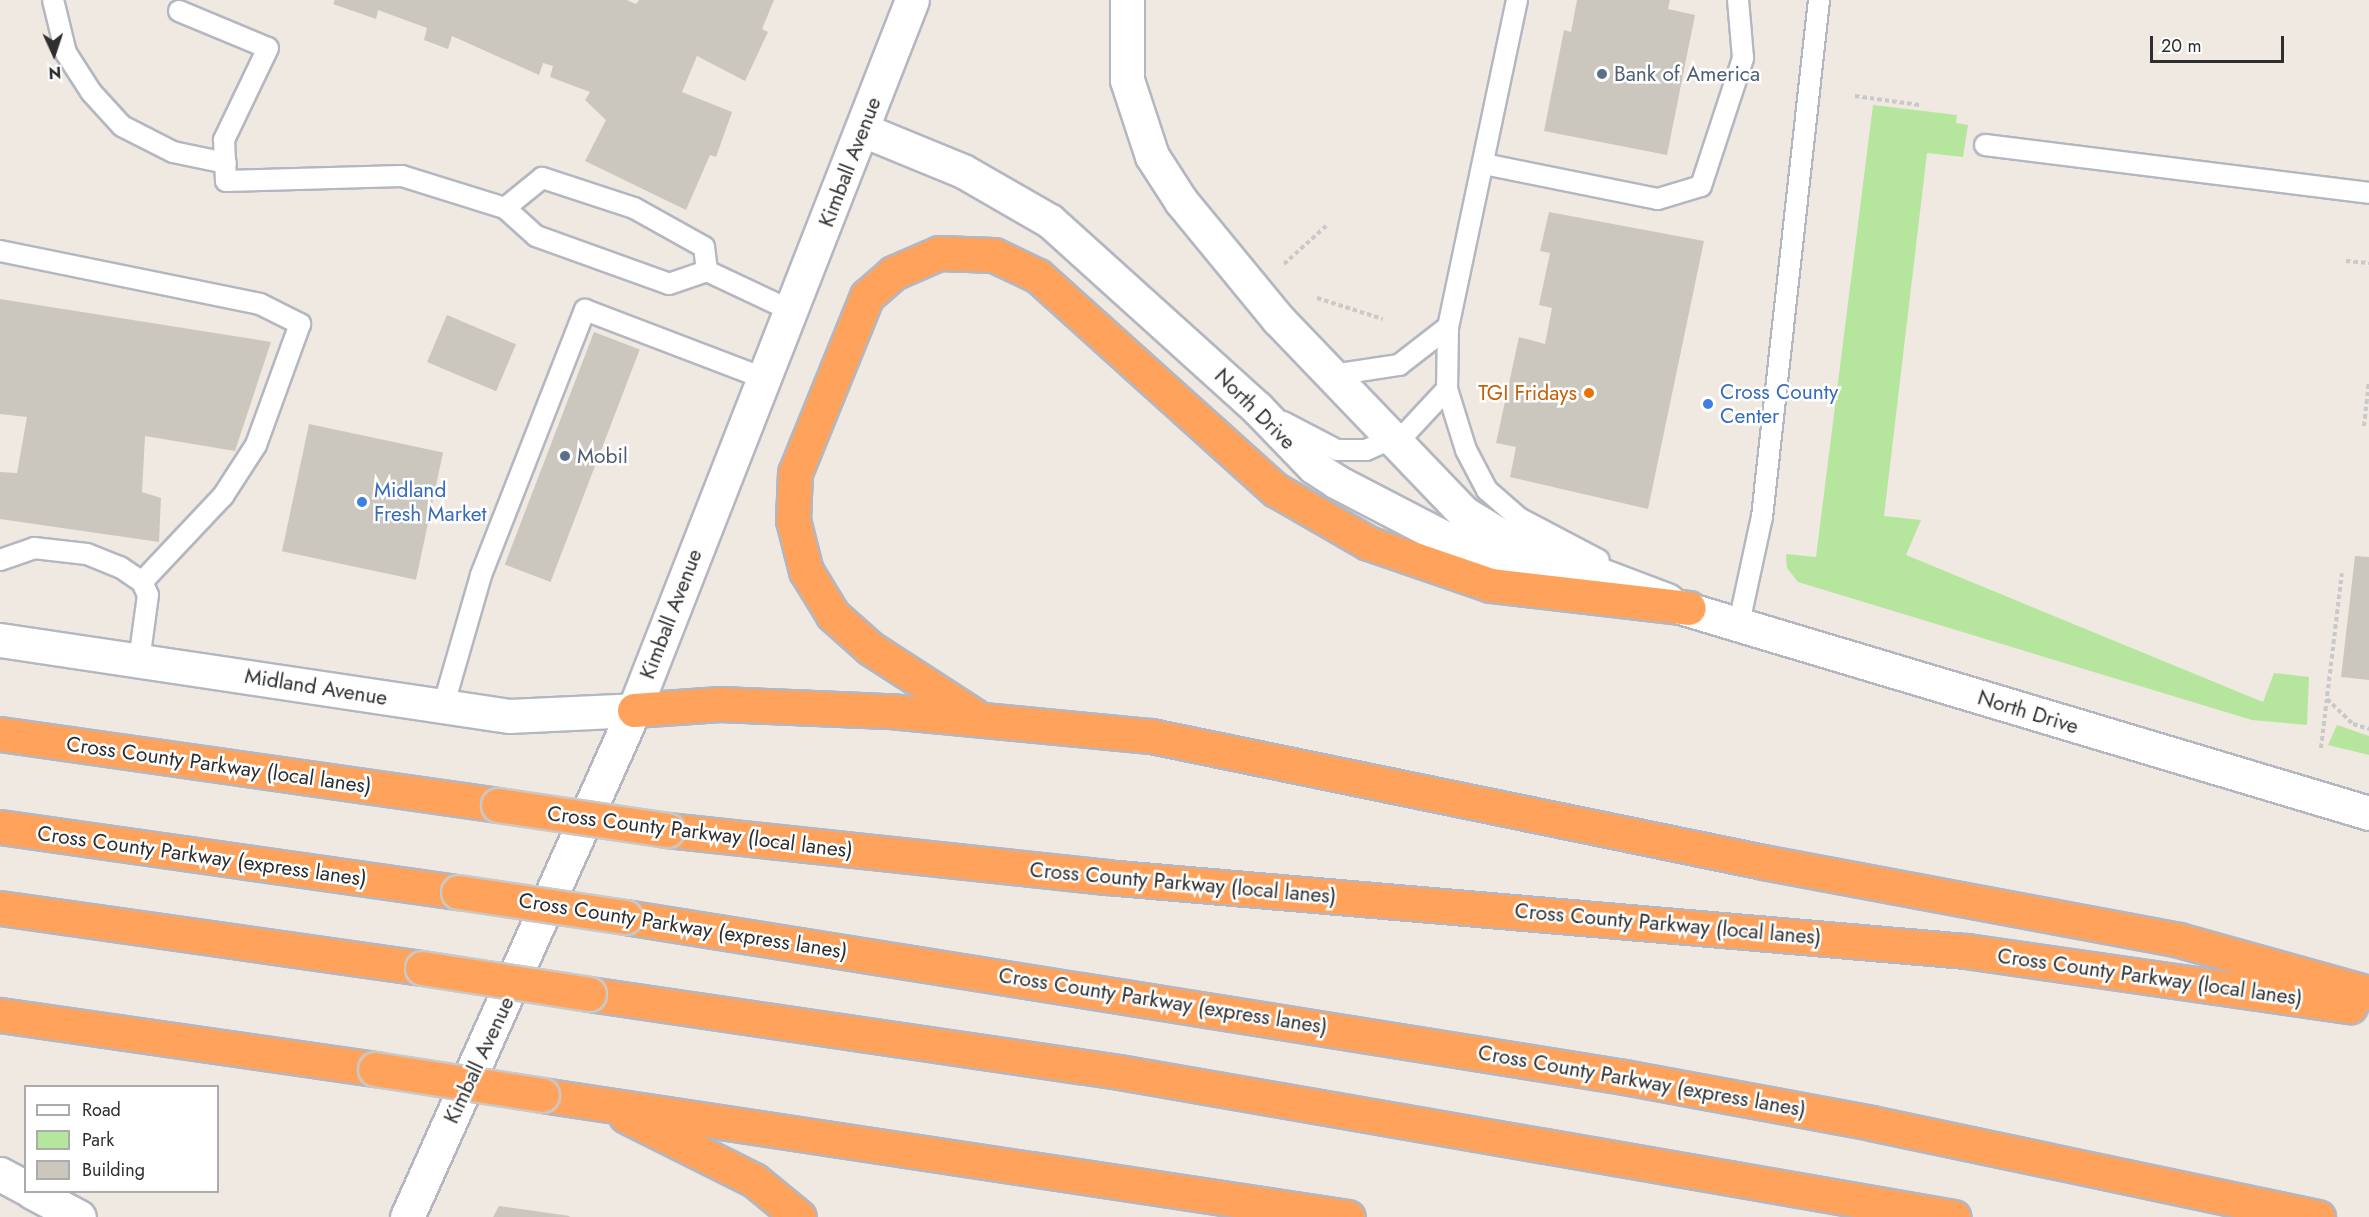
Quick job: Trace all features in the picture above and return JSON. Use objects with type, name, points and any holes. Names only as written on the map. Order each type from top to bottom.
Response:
[{"type":"highway","points":[[977,717],[870,648],[833,615],[806,571],[793,520],[795,473],[867,296],[893,273],[939,253],[994,255],[1038,276],[1276,490],[1368,543],[1491,585],[1689,608]]},
{"type":"highway","points":[[634,710],[720,704],[977,717],[1151,736],[1268,758],[1763,862],[2179,940],[2369,993]]},
{"type":"highway","name":"Cross County Parkway (local lanes)","points":[[0,734],[667,830],[1060,872],[1966,951],[2369,1009]]},
{"type":"highway","name":"Cross County Parkway (express lanes)","points":[[0,827],[458,892],[1624,1077],[1871,1122],[2318,1217]]},
{"type":"highway","points":[[0,908],[422,968],[1142,1076],[1953,1217]]},
{"type":"highway","points":[[0,1015],[597,1102],[1348,1217]]},
{"type":"highway","points":[[597,1102],[754,1180],[799,1217]]},
{"type":"street","name":"Kimball Avenue","points":[[407,1217],[634,710],[912,0]]},
{"type":"street","name":"North Drive","points":[[1127,0],[1127,80],[1152,156],[1181,201],[1248,283],[1392,441],[1444,497],[1486,528],[1689,608]]},
{"type":"street","name":"North Drive","points":[[863,130],[963,171],[1050,220],[1257,408],[1314,467],[1458,546],[1496,561],[1689,608],[2369,813]]},
{"type":"street","name":"Midland Avenue","points":[[0,640],[443,707],[530,716],[634,710]]},
{"type":"street","points":[[0,1174],[24,1187]]},
{"type":"street","points":[[36,1193],[79,1217]]},
{"type":"lane","points":[[53,0],[66,53],[91,92],[122,126],[172,152],[226,163]]},
{"type":"lane","points":[[1517,0],[1449,327],[1447,389],[1476,473],[1502,505],[1689,608]]},
{"type":"lane","points":[[1484,164],[1658,199],[1701,186],[1743,58],[1738,0]]},
{"type":"lane","points":[[1739,623],[1762,517],[1819,0]]},
{"type":"lane","points":[[179,11],[268,48],[224,140],[226,181],[402,176],[505,208],[536,236],[669,284],[707,271],[790,310]]},
{"type":"lane","points":[[1985,145],[2369,193]]},
{"type":"lane","points":[[505,208],[542,178],[633,208],[704,247],[707,271]]},
{"type":"lane","points":[[0,251],[260,304],[300,324],[256,445],[223,496],[142,582]]},
{"type":"lane","points":[[443,707],[481,575],[585,310],[763,378]]},
{"type":"lane","points":[[1333,375],[1398,365],[1449,327]]},
{"type":"lane","points":[[1257,408],[1337,450],[1366,450],[1392,441],[1422,420],[1447,389]]},
{"type":"lane","points":[[0,560],[34,548],[87,554],[120,567],[142,582],[148,595],[139,661]]},
{"type":"path","points":[[1855,96],[1919,105]]},
{"type":"path","points":[[1279,269],[1326,226]]},
{"type":"path","points":[[2346,261],[2369,263]]},
{"type":"path","points":[[1307,292],[1383,319]]},
{"type":"path","points":[[2364,426],[2369,381]]},
{"type":"path","points":[[2320,748],[2342,573]]},
{"type":"path","points":[[2327,699],[2353,724],[2369,729]]},
{"type":"green space","points":[[1873,105],[1957,115],[1956,123],[1968,125],[1963,157],[1927,153],[1884,516],[1921,520],[1906,555],[2263,702],[2274,673],[2309,677],[2307,725],[2252,720],[1798,582],[1787,568],[1786,554],[1816,557]]},
{"type":"green space","points":[[2337,725],[2369,736],[2369,755],[2328,745]]},
{"type":"building","points":[[335,0],[627,0],[636,4],[639,0],[774,0],[762,29],[768,32],[745,81],[697,56],[682,92],[732,112],[716,157],[710,155],[686,210],[585,161],[606,120],[585,100],[590,92],[550,77],[553,66],[543,63],[539,75],[452,36],[448,49],[424,40],[427,28],[378,10],[376,19],[333,4]]},
{"type":"building","points":[[1577,0],[1670,0],[1668,9],[1695,15],[1667,155],[1544,131],[1564,30],[1571,32]]},
{"type":"building","name":"TGI Fridays","points":[[1549,212],[1704,241],[1648,509],[1510,477],[1516,447],[1496,443],[1519,337],[1545,344],[1552,308],[1539,305],[1550,253],[1540,251]]},
{"type":"building","points":[[0,299],[271,342],[235,451],[145,436],[142,492],[161,498],[159,542],[0,519],[0,472],[17,473],[27,417],[0,414]]},
{"type":"building","points":[[447,315],[516,344],[496,391],[427,362]]},
{"type":"building","points":[[594,332],[640,350],[551,582],[505,564]]},
{"type":"building","name":"Midland Fresh Market","points":[[309,424],[443,452],[416,580],[282,551]]},
{"type":"building","points":[[2355,556],[2369,557],[2369,680],[2341,677]]},
{"type":"building","points":[[499,1206],[570,1216],[493,1217]]},
{"type":"place","name":"Bank of America","points":[[1602,74]]},
{"type":"place","name":"TGI Fridays","points":[[1589,393]]},
{"type":"place","name":"Cross County Center","points":[[1708,404]]},
{"type":"place","name":"Mobil","points":[[565,456]]},
{"type":"place","name":"Midland Fresh Market","points":[[362,502]]}]
